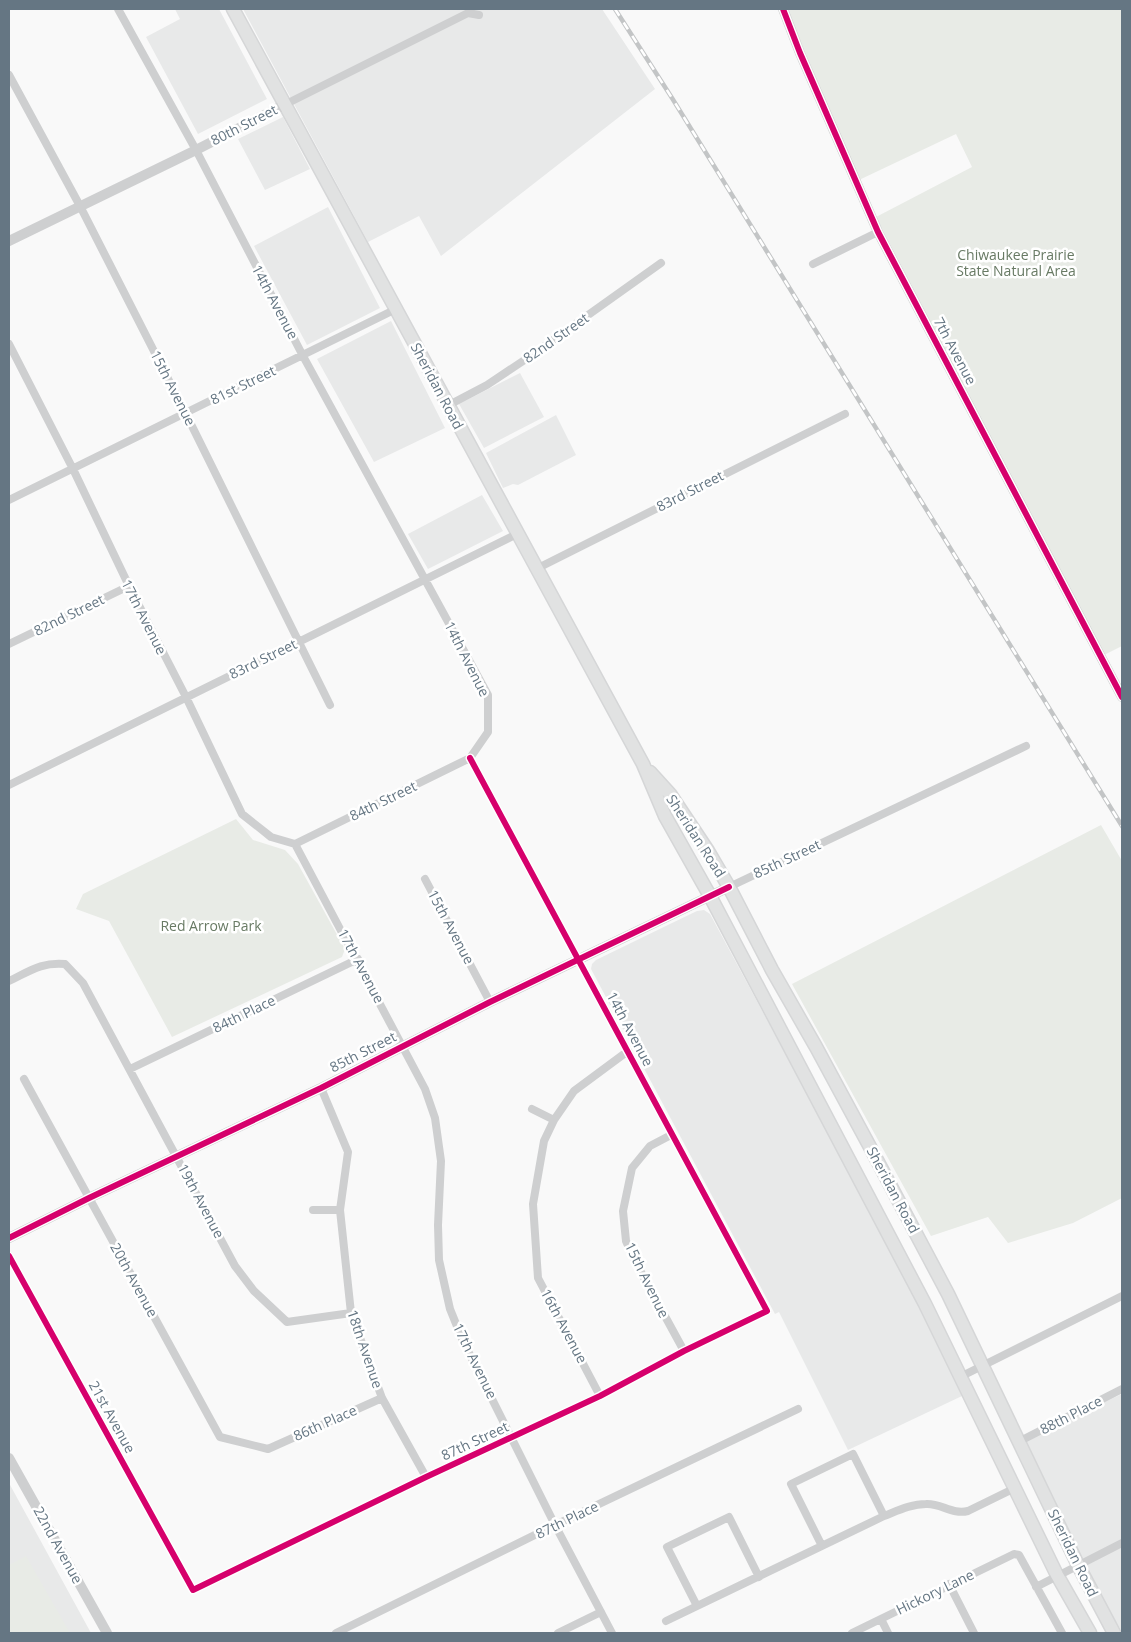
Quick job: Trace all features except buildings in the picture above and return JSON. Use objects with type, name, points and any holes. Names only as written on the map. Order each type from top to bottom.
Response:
[{"type":"main road","name":"Sheridan Road","points":[[233,9],[643,764],[665,816],[710,896],[925,1304],[1056,1576],[1090,1633]]},
{"type":"main road","name":"Sheridan Road","points":[[643,764],[670,794],[708,851],[816,1047],[948,1294],[1078,1565],[1114,1633]]},
{"type":"street","name":"14th Avenue","points":[[118,9],[196,150],[303,356],[488,695],[488,732],[470,758],[767,1312]]},
{"type":"street","name":"7th Avenue","points":[[783,9],[805,66],[878,232],[1122,694]]},
{"type":"street","name":"80th Street","points":[[9,241],[196,150],[468,13],[479,15]]},
{"type":"street","name":"15th Avenue","points":[[9,75],[80,206],[186,414],[330,705]]},
{"type":"street","points":[[813,264],[878,232]]},
{"type":"street","name":"82nd Street","points":[[448,406],[487,385],[532,355],[661,263]]},
{"type":"street","name":"81st Street","points":[[9,500],[396,309]]},
{"type":"street","name":"17th Avenue","points":[[9,344],[73,469],[128,586],[186,698],[242,814],[271,837],[295,844],[358,959],[425,1089],[435,1118],[441,1161],[438,1225],[439,1260],[450,1309],[463,1341],[555,1526],[612,1633]]},
{"type":"street","name":"83rd Street","points":[[536,569],[844,414]]},
{"type":"street","name":"83rd Street","points":[[9,785],[517,534]]},
{"type":"street","name":"82nd Street","points":[[9,644],[128,586]]},
{"type":"street","name":"85th Street","points":[[9,1238],[321,1088],[578,959],[1026,746]]},
{"type":"street","name":"84th Street","points":[[295,844],[470,758]]},
{"type":"street","name":"15th Avenue","points":[[426,879],[490,1002]]},
{"type":"street","name":"84th Place","points":[[130,1069],[358,959]]},
{"type":"street","name":"19th Avenue","points":[[9,982],[36,968],[51,963],[65,964],[84,983],[234,1266],[254,1291],[288,1322],[350,1313]]},
{"type":"street","name":"16th Avenue","points":[[600,1396],[538,1278],[533,1204],[544,1141],[554,1120],[574,1091],[628,1051]]},
{"type":"street","name":"20th Avenue","points":[[24,1079],[220,1437],[268,1449]]},
{"type":"street","name":"18th Avenue","points":[[321,1088],[348,1152],[340,1210],[350,1313],[382,1398],[426,1477]]},
{"type":"street","points":[[532,1109],[554,1120]]},
{"type":"street","name":"15th Avenue","points":[[671,1135],[650,1146],[632,1168],[623,1211],[626,1241],[684,1351]]},
{"type":"street","points":[[313,1210],[340,1210]]},
{"type":"street","name":"21st Avenue","points":[[9,1256],[193,1590]]},
{"type":"street","points":[[960,1377],[1122,1296]]},
{"type":"street","name":"87th Street","points":[[193,1590],[426,1477],[600,1396],[684,1351],[767,1312]]},
{"type":"street","name":"88th Place","points":[[1020,1442],[1122,1389]]},
{"type":"street","name":"86th Place","points":[[268,1449],[382,1398]]},
{"type":"street","name":"87th Place","points":[[336,1633],[798,1409]]},
{"type":"street","points":[[822,1546],[791,1484],[853,1454],[884,1516]]},
{"type":"street","name":"22nd Avenue","points":[[9,1458],[107,1633]]},
{"type":"street","points":[[666,1622],[884,1516],[913,1505],[926,1503],[960,1513],[1015,1488]]},
{"type":"street","points":[[697,1606],[667,1547],[729,1517],[759,1577]]},
{"type":"street","points":[[1062,1633],[1036,1587],[1122,1543]]},
{"type":"street","name":"Hickory Lane","points":[[852,1633],[949,1584],[1014,1554],[1019,1555],[1036,1587]]},
{"type":"street","points":[[949,1584],[974,1633]]},
{"type":"street","points":[[558,1633],[601,1612]]},
{"type":"street","points":[[881,1618],[888,1633]]},
{"type":"shaded area","points":[[175,9],[219,9],[267,99],[198,134],[146,37],[180,19]]},
{"type":"shaded area","points":[[243,9],[602,9],[655,89],[441,256],[419,216],[368,242]]},
{"type":"shaded area","points":[[283,117],[310,169],[265,190],[238,139]]},
{"type":"shaded area","points":[[328,207],[380,308],[307,345],[254,246]]},
{"type":"shaded area","points":[[391,321],[445,428],[374,462],[317,359]]},
{"type":"shaded area","points":[[520,373],[544,417],[484,448],[459,404]]},
{"type":"shaded area","points":[[556,415],[576,455],[518,485],[513,484],[503,488],[486,453]]},
{"type":"shaded area","points":[[482,495],[503,531],[428,569],[408,534]]},
{"type":"shaded area","points":[[704,910],[710,914],[912,1289],[962,1396],[848,1450],[779,1312],[775,1314],[591,969],[592,964],[596,960],[697,911]]},
{"type":"shaded area","points":[[1122,1394],[1122,1632],[1091,1578],[1026,1441]]},
{"type":"shaded area","points":[[9,1483],[91,1633],[9,1633]]},
{"type":"green space","name":"Chiwaukee Prairie State Natural Area","points":[[787,9],[1122,9],[1122,646],[1104,655],[876,217],[972,167],[956,134],[859,180]]},
{"type":"green space","name":"Red Arrow Park","points":[[236,819],[253,840],[285,850],[298,864],[345,949],[342,957],[172,1037],[109,921],[76,909],[83,894]]},
{"type":"green space","points":[[1101,825],[1122,861],[1122,1198],[1073,1223],[1008,1243],[988,1217],[931,1236],[792,984]]},
{"type":"green space","points":[[26,1556],[70,1633],[9,1633],[9,1565]]},
{"type":"railway","points":[[615,9],[672,98],[1122,826]]},
{"type":"cycle path","points":[[783,9],[800,53],[878,232],[1122,697]]},
{"type":"cycle path","points":[[9,1256],[193,1590],[426,1477],[600,1396],[684,1351],[767,1311],[470,758]]},
{"type":"cycle path","points":[[9,1238],[321,1088],[490,1002],[729,887]]}]
